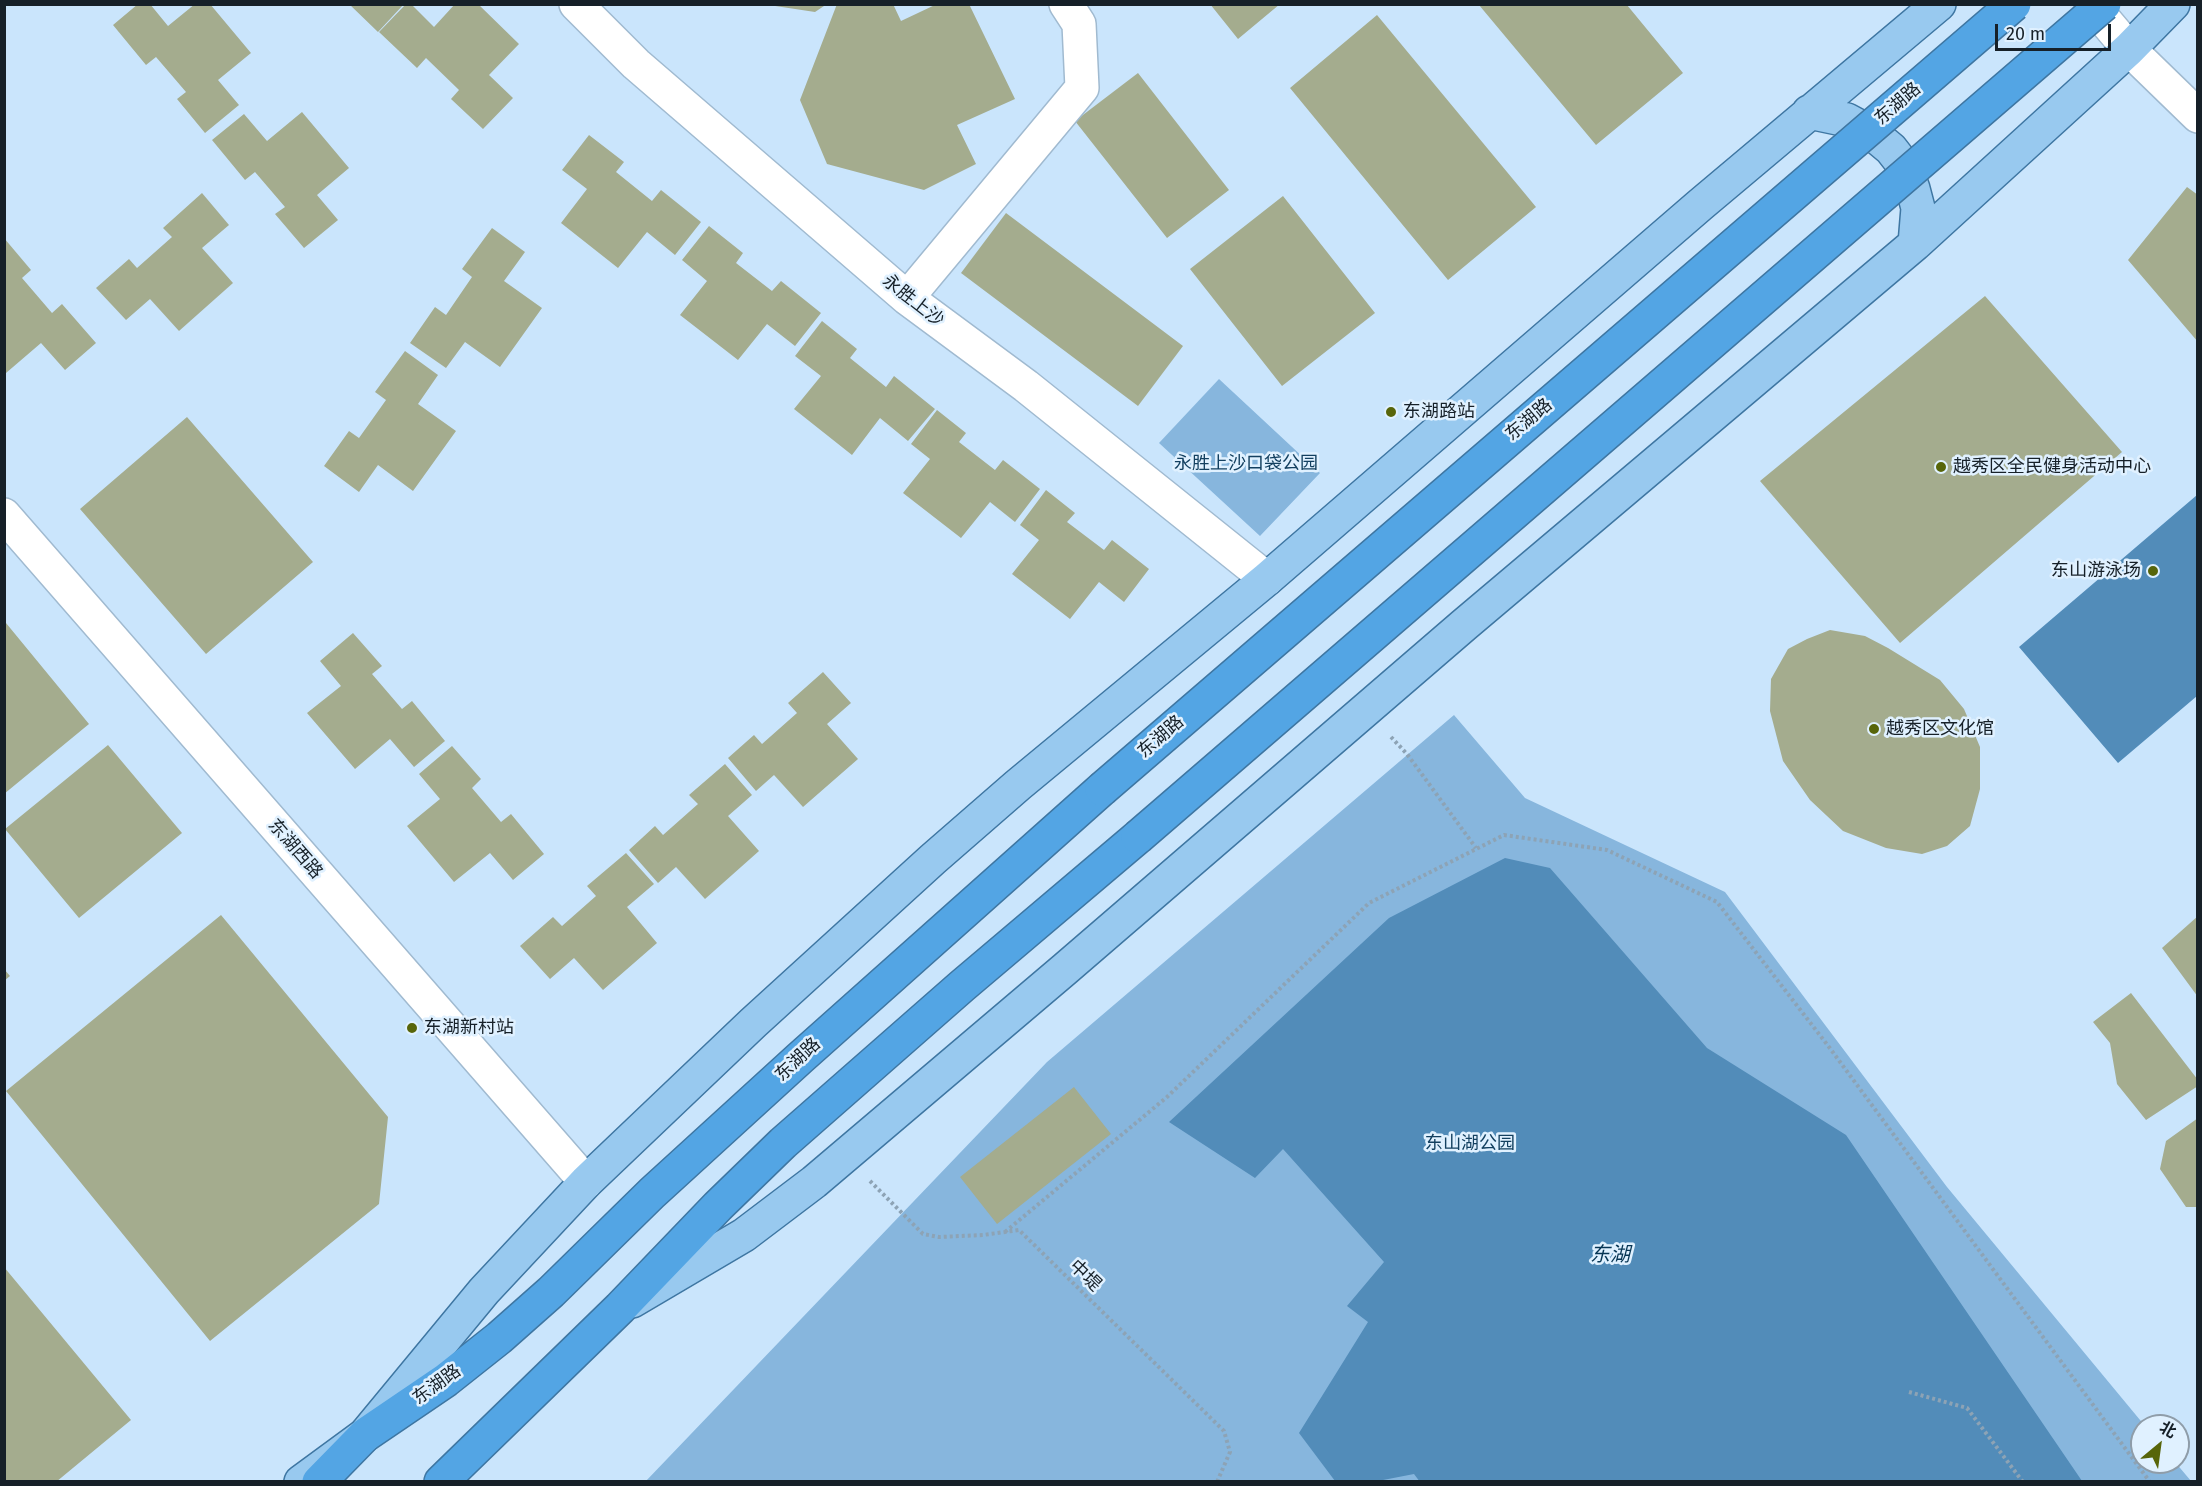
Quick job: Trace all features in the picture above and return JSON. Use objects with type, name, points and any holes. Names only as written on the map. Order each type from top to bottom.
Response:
[{"type":"highway","name":"东湖路","points":[[319,1482],[365,1435],[446,1380],[499,1338],[551,1292],[652,1193],[800,1058],[1102,789],[2014,4]]},
{"type":"highway","points":[[441,1482],[620,1308],[718,1206],[783,1143],[962,986],[2104,4]]},
{"type":"main road","points":[[301,1482],[365,1435],[484,1291],[586,1182],[753,1023],[933,859],[1018,785],[1267,579],[1809,112],[1939,4]]},
{"type":"main road","points":[[620,1308],[744,1235],[814,1182],[1915,244],[2129,49],[2173,4]]},
{"type":"main road","points":[[1809,112],[1847,120],[1873,134],[1891,149],[1905,167],[1918,208],[1915,244]]},
{"type":"street","name":"永胜上沙","points":[[576,4],[636,64],[907,298],[1026,386],[1267,579]]},
{"type":"street","points":[[907,298],[1082,87],[1079,24],[1066,4]]},
{"type":"street","points":[[2091,4],[2129,49],[2198,116]]},
{"type":"street","name":"东湖西路","points":[[4,515],[586,1182]]},
{"type":"path","points":[[1366,710],[1407,754],[1476,849]]},
{"type":"path","points":[[1005,1232],[1167,1097],[1369,903],[1504,835],[1607,850],[1717,902],[1829,1047],[2150,1482]]},
{"type":"path","name":"中堤","points":[[863,1174],[923,1234],[939,1237],[1019,1230],[1224,1431],[1230,1452],[1217,1482]]},
{"type":"path","points":[[1909,1392],[1967,1408],[2023,1482]]},
{"type":"green space","name":"永胜上沙口袋公园","points":[[1219,379],[1320,473],[1260,536],[1159,443]]},
{"type":"green space","name":"东山湖公园","points":[[1454,715],[1525,798],[1725,892],[1947,1187],[2135,1414],[2130,1414],[2130,1474],[2185,1474],[2191,1481],[645,1482],[1047,1062]]},
{"type":"water","name":"东山游泳场","points":[[2197,495],[2197,696],[2118,763],[2019,647]]},
{"type":"water","name":"东湖","points":[[1505,858],[1550,868],[1707,1048],[1846,1135],[2082,1481],[1420,1482],[1414,1474],[1378,1481],[1335,1481],[1299,1433],[1368,1322],[1347,1306],[1384,1262],[1283,1149],[1255,1178],[1169,1122],[1389,918]]},
{"type":"building","points":[[138,4],[150,4],[168,26],[195,4],[210,4],[251,53],[218,80],[239,105],[205,133],[177,99],[186,92],[156,57],[146,65],[113,25]]},
{"type":"building","points":[[349,4],[404,4],[378,32]]},
{"type":"building","points":[[406,4],[411,4],[434,27],[455,4],[478,4],[519,44],[489,75],[513,98],[483,129],[451,99],[459,90],[426,58],[417,68],[379,32]]},
{"type":"building","points":[[762,4],[827,4],[815,12]]},
{"type":"building","points":[[837,4],[893,4],[901,21],[937,4],[969,4],[1015,99],[957,125],[976,164],[924,190],[827,164],[800,100]]},
{"type":"building","points":[[1210,4],[1280,4],[1238,39]]},
{"type":"building","points":[[1479,5],[1627,5],[1683,73],[1596,145]]},
{"type":"building","points":[[1377,15],[1536,207],[1448,280],[1290,88]]},
{"type":"building","points":[[1138,73],[1229,190],[1167,238],[1075,121]]},
{"type":"building","points":[[302,112],[349,168],[317,195],[338,220],[304,248],[275,214],[285,207],[255,172],[245,180],[212,140],[244,114],[267,141]]},
{"type":"building","points":[[589,135],[624,162],[616,172],[652,201],[661,190],[701,222],[675,255],[647,232],[618,268],[561,223],[587,189],[562,170]]},
{"type":"building","points":[[2187,187],[2198,195],[2198,342],[2128,260]]},
{"type":"building","points":[[202,193],[229,225],[202,248],[233,283],[179,331],[150,299],[126,320],[96,288],[129,259],[137,268],[172,237],[163,228]]},
{"type":"building","points":[[1283,196],[1375,313],[1282,386],[1190,269]]},
{"type":"building","points":[[1006,213],[1183,346],[1138,406],[961,273]]},
{"type":"building","points":[[709,226],[743,253],[736,263],[772,291],[781,281],[821,313],[795,346],[767,324],[738,360],[680,315],[707,281],[682,260]]},
{"type":"building","points":[[492,228],[525,252],[504,281],[542,308],[500,367],[465,342],[446,368],[410,343],[435,307],[446,315],[472,277],[462,269]]},
{"type":"building","points":[[4,238],[31,270],[22,278],[52,313],[62,304],[96,343],[65,370],[41,343],[6,373],[4,371]]},
{"type":"building","name":"越秀区全民健身活动中心","points":[[1985,296],[2122,452],[1900,643],[1760,481]]},
{"type":"building","points":[[822,321],[857,349],[850,358],[886,387],[894,376],[935,409],[908,441],[880,418],[852,455],[794,409],[821,376],[795,356]]},
{"type":"building","points":[[405,351],[438,375],[418,404],[456,431],[413,491],[378,465],[359,492],[324,466],[349,431],[359,438],[386,400],[375,392]]},
{"type":"building","points":[[937,410],[966,433],[959,442],[995,470],[1003,460],[1040,489],[1015,522],[990,502],[961,538],[903,493],[930,459],[911,444]]},
{"type":"building","points":[[187,417],[313,562],[206,654],[80,509]]},
{"type":"building","points":[[1046,490],[1075,513],[1067,522],[1104,550],[1112,540],[1149,569],[1124,602],[1099,582],[1070,619],[1012,574],[1039,540],[1020,525]]},
{"type":"building","points":[[6,623],[89,724],[4,794],[4,624]]},
{"type":"building","name":"越秀区文化馆","points":[[1830,630],[1865,636],[1888,648],[1940,680],[1964,709],[1980,747],[1980,789],[1970,826],[1947,846],[1922,854],[1886,848],[1843,831],[1810,800],[1783,761],[1770,711],[1771,679],[1788,649]]},
{"type":"building","points":[[353,633],[382,666],[372,674],[402,709],[412,701],[445,741],[414,767],[390,739],[355,769],[307,713],[341,686],[320,661]]},
{"type":"building","points":[[823,672],[851,703],[827,724],[858,759],[803,807],[774,775],[756,791],[728,758],[754,735],[762,744],[797,713],[788,703]]},
{"type":"building","points":[[108,745],[182,833],[79,918],[5,829]]},
{"type":"building","points":[[452,746],[481,779],[472,788],[501,822],[511,814],[544,854],[513,880],[490,853],[454,882],[407,826],[440,799],[419,774]]},
{"type":"building","points":[[725,764],[752,795],[728,816],[759,851],[705,899],[676,867],[658,883],[629,850],[655,826],[663,835],[698,804],[689,795]]},
{"type":"building","points":[[626,853],[654,884],[627,907],[657,943],[603,990],[574,958],[550,979],[520,946],[553,917],[562,926],[596,896],[587,886]]},
{"type":"building","points":[[221,915],[388,1117],[379,1204],[210,1341],[6,1091]]},
{"type":"building","points":[[2198,916],[2198,997],[2162,948]]},
{"type":"building","points":[[4,969],[10,976],[4,981]]},
{"type":"building","points":[[2131,993],[2198,1080],[2198,1086],[2146,1120],[2117,1084],[2110,1043],[2093,1022]]},
{"type":"building","points":[[1074,1087],[1111,1134],[997,1224],[960,1177]]},
{"type":"building","points":[[2198,1118],[2198,1207],[2186,1207],[2160,1169],[2166,1141]]},
{"type":"building","points":[[4,1267],[131,1420],[56,1482],[4,1482]]},
{"type":"place","name":"东湖路站","points":[[1391,412]]},
{"type":"place","name":"越秀区全民健身活动中心","points":[[1941,467]]},
{"type":"place","name":"东山游泳场","points":[[2153,571]]},
{"type":"place","name":"越秀区文化馆","points":[[1874,729]]},
{"type":"place","name":"东湖新村站","points":[[412,1028]]}]
